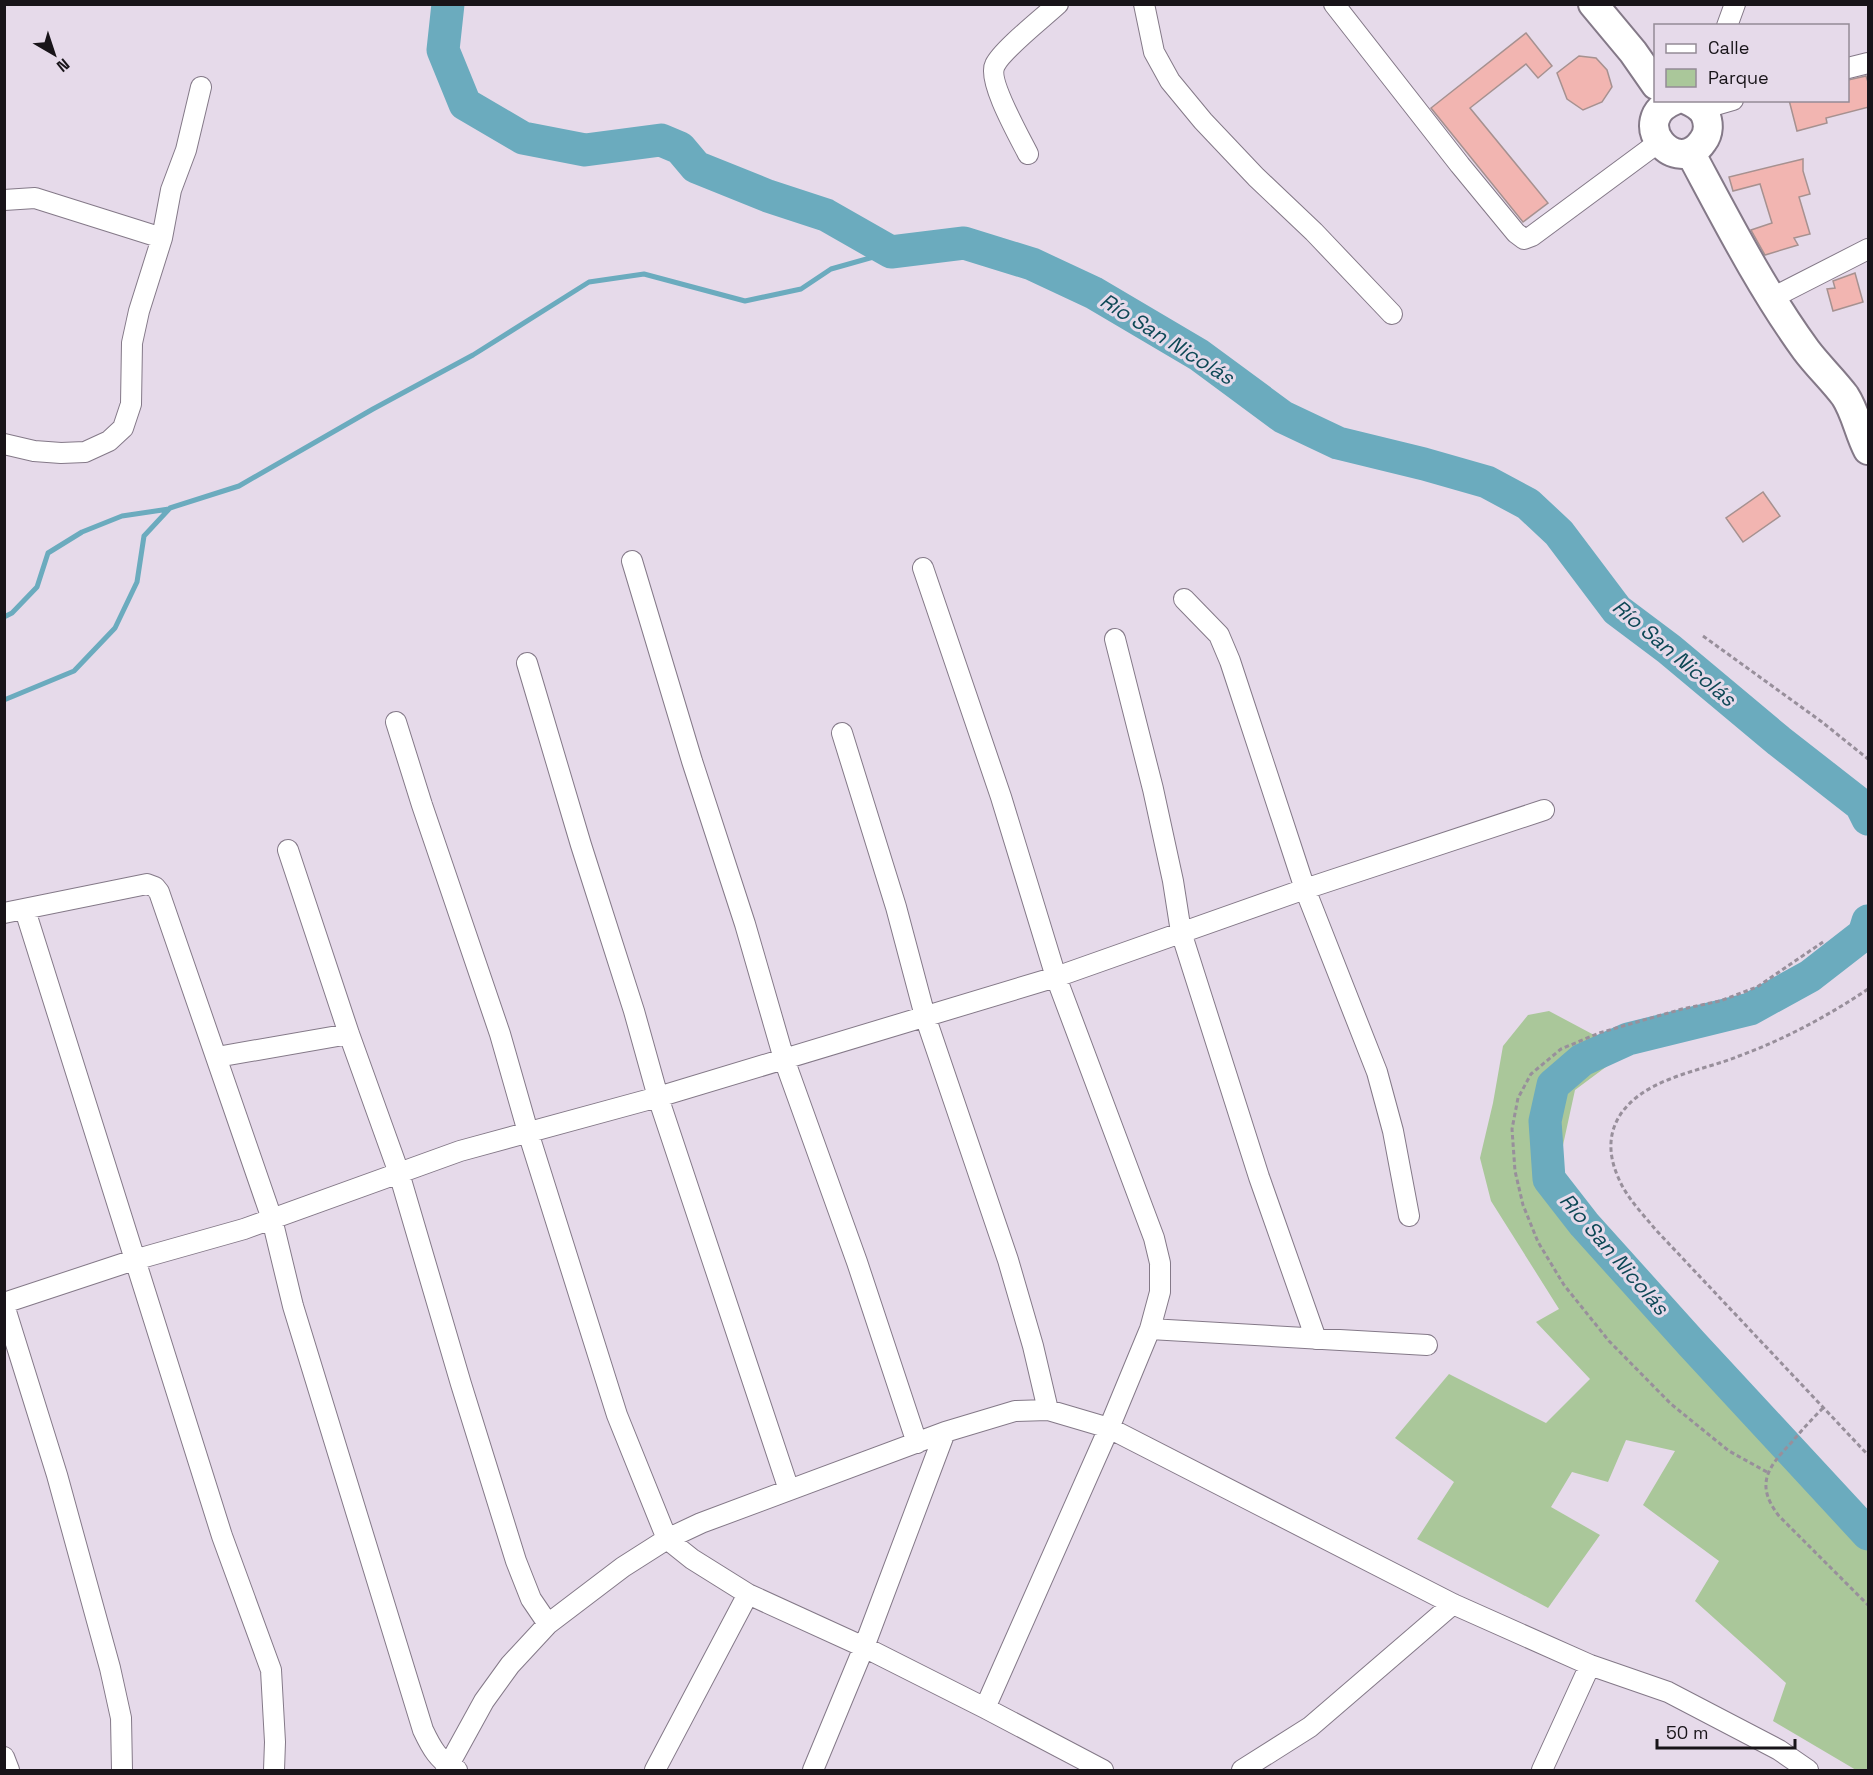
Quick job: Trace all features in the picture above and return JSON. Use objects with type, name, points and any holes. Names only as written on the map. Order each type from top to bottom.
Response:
[{"type":"street","points":[[1028,154],[1003,105],[993,74],[994,66],[1003,54],[1058,4]]},
{"type":"street","points":[[1144,4],[1154,52],[1170,81],[1203,121],[1256,177],[1314,232],[1392,314]]},
{"type":"street","points":[[1334,4],[1460,165],[1516,233],[1524,239],[1532,236],[1659,142]]},
{"type":"street","points":[[1593,4],[1654,73]]},
{"type":"street","points":[[1728,24],[1735,4]]},
{"type":"street","points":[[1849,68],[1869,63]]},
{"type":"street","points":[[4,444],[34,451],[85,452],[109,441],[123,428],[131,404],[132,343],[139,311],[162,238],[171,190],[186,150],[201,87]]},
{"type":"street","points":[[1676,102],[1660,109],[1654,126],[1655,135],[1665,148],[1682,154],[1698,148],[1707,134],[1708,125],[1682,102]]},
{"type":"street","points":[[1690,152],[1758,276],[1806,351],[1845,396],[1861,410],[1869,450]]},
{"type":"street","points":[[4,200],[35,198],[162,238]]},
{"type":"street","points":[[1772,298],[1869,249]]},
{"type":"street","points":[[632,561],[745,924],[784,1059],[917,1443]]},
{"type":"street","points":[[923,568],[1001,797],[1056,976],[1154,1238],[1160,1263],[1160,1292],[1150,1329],[1109,1428],[985,1708]]},
{"type":"street","points":[[1185,599],[1219,635],[1223,645],[1305,889],[1377,1072],[1393,1131],[1410,1216]]},
{"type":"street","points":[[1115,639],[1168,858],[1181,932],[1259,1177],[1316,1339]]},
{"type":"street","points":[[527,663],[634,1011],[658,1097],[789,1490]]},
{"type":"street","points":[[396,722],[425,816],[500,1034],[528,1132],[617,1415],[667,1539],[692,1559],[748,1594],[864,1647],[1102,1770]]},
{"type":"street","points":[[842,733],[896,907],[925,1016],[1008,1260],[1033,1346],[1048,1410]]},
{"type":"street","points":[[122,1770],[121,1718],[110,1668],[57,1475],[4,1304],[134,1260],[203,1242],[272,1219],[460,1151],[658,1097],[1056,976],[1305,889],[1544,810]]},
{"type":"street","points":[[288,850],[349,1034],[399,1173],[460,1384],[516,1561],[531,1599],[548,1624]]},
{"type":"street","points":[[4,914],[147,884],[155,887],[159,892],[272,1219],[293,1306],[420,1719],[433,1751],[450,1769],[484,1701],[510,1665],[548,1624],[623,1566],[667,1539],[701,1523],[945,1432],[1015,1411],[1030,1409],[1048,1410],[1109,1428],[1453,1604],[1590,1665],[1668,1692],[1779,1750],[1808,1770]]},
{"type":"street","points":[[25,910],[222,1536],[271,1670],[275,1742],[274,1770]]},
{"type":"street","points":[[217,1057],[349,1034]]},
{"type":"street","points":[[1150,1329],[1427,1346]]},
{"type":"street","points":[[813,1770],[864,1647],[945,1432]]},
{"type":"street","points":[[656,1770],[748,1594]]},
{"type":"street","points":[[1242,1770],[1310,1727],[1453,1604]]},
{"type":"street","points":[[1542,1770],[1590,1665]]},
{"type":"street","points":[[4,1757],[9,1770]]},
{"type":"path","points":[[1703,636],[1869,759]]},
{"type":"path","points":[[1767,1472],[1729,1451],[1671,1404],[1609,1341],[1564,1285],[1538,1242],[1523,1205],[1515,1171],[1512,1129],[1518,1098],[1531,1074],[1561,1049],[1599,1032],[1720,1001],[1757,987],[1823,942]]},
{"type":"path","points":[[1869,988],[1851,1001],[1779,1041],[1652,1087],[1635,1098],[1617,1119],[1611,1142],[1618,1178],[1639,1210],[1869,1455]]},
{"type":"path","points":[[1824,1407],[1778,1456],[1767,1472],[1766,1494],[1779,1516],[1869,1605]]},
{"type":"green space","points":[[1549,1011],[1626,1052],[1575,1090],[1553,1191],[1729,1388],[1868,1531],[1868,1770],[1856,1770],[1773,1721],[1786,1683],[1695,1601],[1719,1561],[1643,1505],[1675,1451],[1626,1440],[1608,1482],[1572,1472],[1551,1507],[1600,1535],[1548,1608],[1417,1539],[1454,1482],[1395,1438],[1449,1374],[1546,1423],[1590,1379],[1536,1322],[1559,1309],[1491,1201],[1480,1158],[1503,1046],[1528,1015]]},
{"type":"building","points":[[1526,33],[1552,66],[1538,78],[1526,64],[1470,108],[1548,203],[1523,222],[1431,108]]},
{"type":"building","points":[[1579,56],[1596,58],[1607,70],[1612,87],[1602,102],[1583,110],[1567,99],[1557,73]]},
{"type":"building","points":[[1866,76],[1869,85],[1869,107],[1826,118],[1827,123],[1797,131],[1790,102],[1849,102],[1849,80]]},
{"type":"building","points":[[1803,159],[1803,171],[1810,194],[1799,197],[1810,234],[1794,238],[1798,245],[1765,255],[1751,230],[1772,223],[1760,184],[1733,191],[1729,177]]},
{"type":"building","points":[[1855,273],[1863,302],[1833,311],[1827,289],[1835,288],[1833,281]]},
{"type":"building","points":[[1763,492],[1780,516],[1743,542],[1726,518]]},
{"type":"waterway","name":"Río San Nicolás","points":[[448,4],[443,50],[465,104],[523,138],[585,150],[661,140],[680,148],[696,167],[768,196],[826,215],[891,252],[964,243],[1032,264],[1094,293],[1199,355],[1283,417],[1338,443],[1487,482],[1528,504],[1559,533],[1617,610],[1669,649],[1779,741],[1861,805],[1868,819]]},
{"type":"waterway","points":[[4,700],[74,671],[115,628],[137,582],[144,536],[170,508],[239,486],[473,355],[589,282],[644,274],[745,301],[801,289],[831,269],[891,252]]},
{"type":"waterway","points":[[4,617],[12,613],[37,587],[48,553],[82,532],[122,516],[169,509]]},
{"type":"waterway","name":"Río San Nicolás","points":[[1868,921],[1864,934],[1810,976],[1750,1009],[1628,1039],[1582,1060],[1553,1085],[1545,1121],[1549,1179],[1584,1224],[1868,1534]]}]
